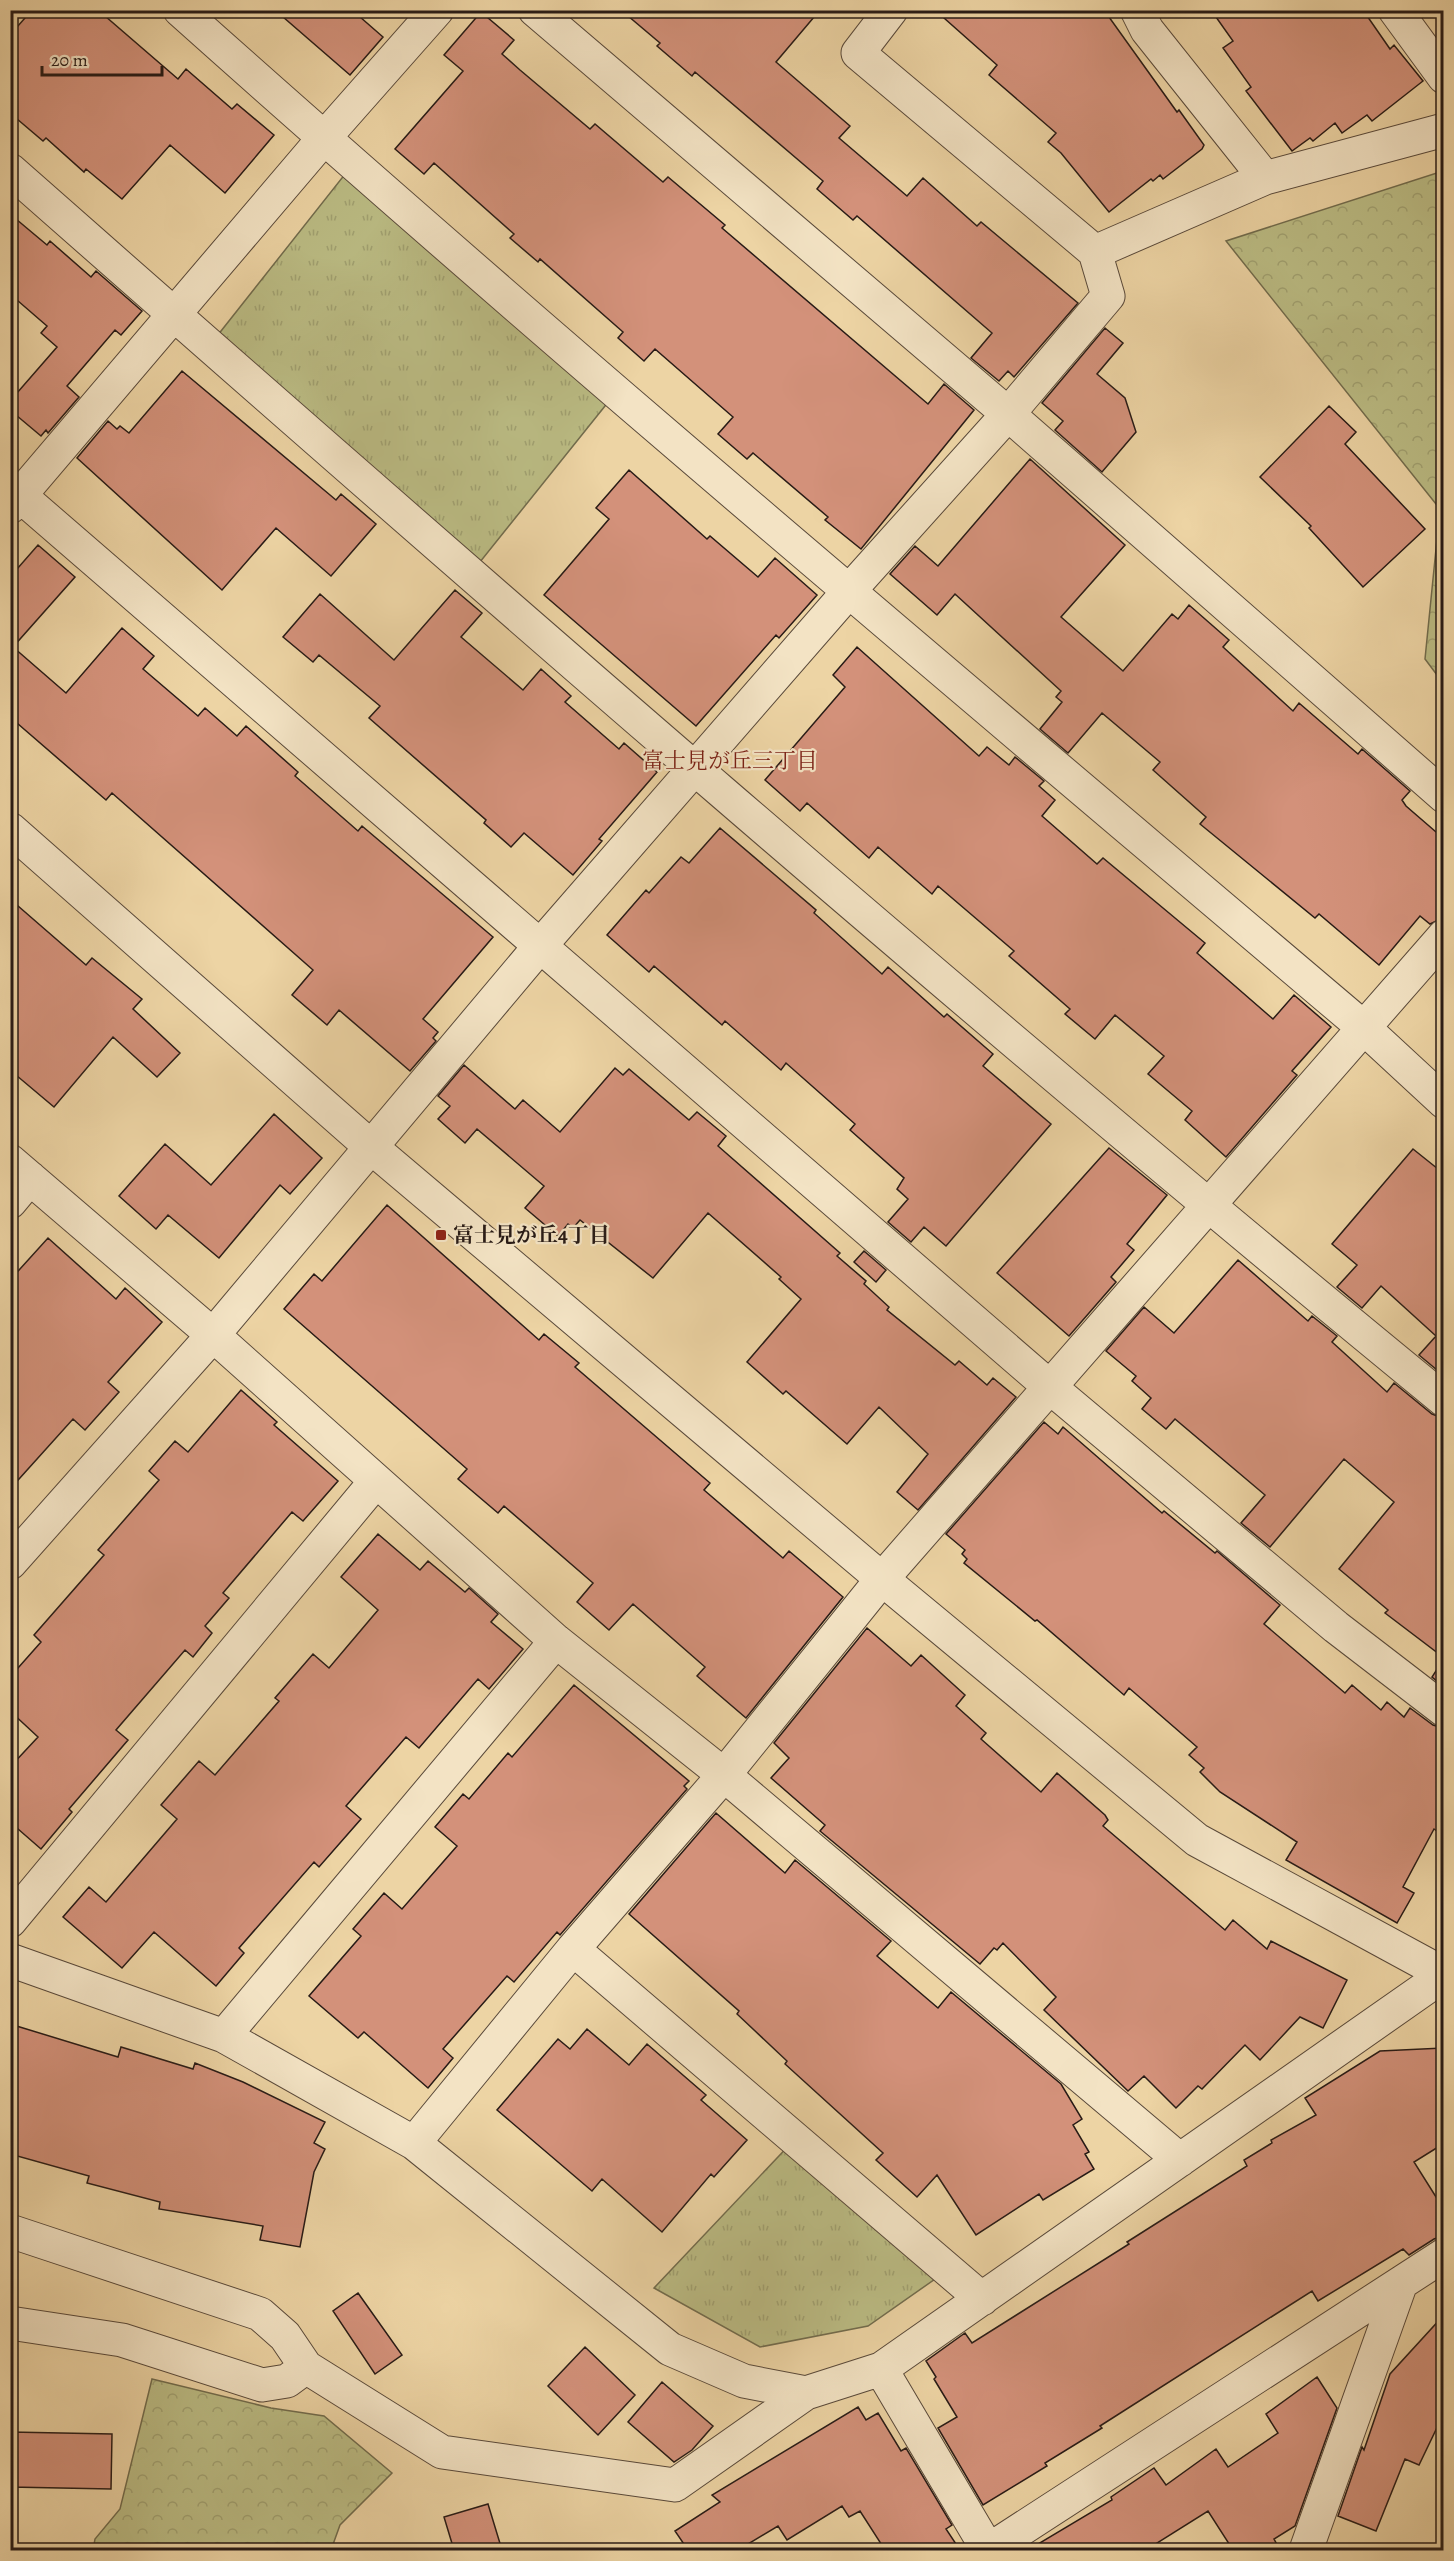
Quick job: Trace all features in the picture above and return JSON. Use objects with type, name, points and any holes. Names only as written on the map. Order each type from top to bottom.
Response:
[{"type":"street","points":[[180,10],[324,138],[849,591],[1364,1028],[1443,1102]]},
{"type":"street","points":[[437,10],[14,496],[540,946],[1051,1388],[1336,1627],[1443,1710]]},
{"type":"street","points":[[536,10],[1008,414],[1443,796]]},
{"type":"street","points":[[10,1563],[213,1335],[540,946],[849,591],[1008,414],[1108,296],[1095,252],[858,53],[891,10]]},
{"type":"street","points":[[1137,10],[1147,30],[1265,178]]},
{"type":"street","points":[[1395,10],[1443,76]]},
{"type":"street","points":[[1095,252],[1265,178],[1443,130]]},
{"type":"street","points":[[10,170],[696,767],[1208,1207],[1443,1400]]},
{"type":"street","points":[[10,829],[371,1147],[882,1579],[1197,1840],[1443,1975],[881,2369],[806,2393],[675,2486],[442,2452],[306,2367],[285,2336],[260,2314],[10,2231]]},
{"type":"street","points":[[414,2143],[573,1949],[724,1774],[882,1579],[1443,936]]},
{"type":"street","points":[[17,1180],[213,1335],[556,1641],[724,1774],[1180,2160]]},
{"type":"street","points":[[10,1921],[376,1481]]},
{"type":"street","points":[[224,2037],[556,1641]]},
{"type":"street","points":[[573,1949],[982,2299]]},
{"type":"street","points":[[10,1960],[224,2037],[414,2143],[670,2349],[744,2381],[806,2393]]},
{"type":"street","points":[[881,2369],[989,2550],[1443,2255]]},
{"type":"street","points":[[1306,2550],[1401,2283]]},
{"type":"street","points":[[10,2323],[122,2340],[262,2385],[287,2381],[306,2367]]},
{"type":"green space","points":[[353,164],[617,391],[472,572],[210,345]]},
{"type":"green space","points":[[1444,171],[1443,683],[1425,659],[1440,509],[1226,241]]},
{"type":"green space","points":[[795,2139],[948,2270],[868,2326],[760,2347],[654,2288]]},
{"type":"green space","points":[[152,2379],[271,2408],[324,2416],[392,2473],[340,2525],[331,2550],[93,2550],[95,2539],[120,2509]]},
{"type":"building","points":[[32,10],[98,10],[178,79],[186,69],[232,109],[237,104],[274,135],[225,193],[170,145],[122,199],[86,169],[84,172],[46,138],[43,141],[10,113],[10,35]]},
{"type":"building","points":[[275,10],[352,10],[383,37],[350,75]]},
{"type":"building","points":[[621,10],[820,10],[776,62],[850,126],[839,138],[907,196],[923,178],[977,226],[981,222],[1078,303],[1014,377],[1008,371],[999,381],[971,358],[992,333],[857,216],[853,220],[817,189],[823,181],[695,72],[692,76],[657,46],[660,43]]},
{"type":"building","points":[[935,10],[1104,10],[1177,112],[1179,110],[1204,145],[1202,149],[1163,179],[1160,175],[1153,181],[1151,179],[1109,212],[1061,153],[1048,142],[1056,133],[989,75],[997,65]]},
{"type":"building","points":[[1211,10],[1363,10],[1390,49],[1394,45],[1423,81],[1372,121],[1367,115],[1342,133],[1335,123],[1313,141],[1310,138],[1292,151],[1246,91],[1251,87],[1223,48],[1233,41]]},
{"type":"building","points":[[481,12],[514,40],[502,54],[520,70],[590,129],[595,124],[663,182],[668,177],[725,225],[722,228],[928,404],[944,384],[974,410],[861,549],[825,520],[828,517],[753,453],[747,459],[718,434],[733,417],[655,349],[644,361],[618,338],[623,332],[540,259],[538,262],[510,238],[514,234],[434,163],[424,174],[395,149],[463,71],[444,55]]},
{"type":"building","points":[[10,214],[47,245],[50,241],[91,277],[96,271],[142,311],[121,335],[115,330],[67,386],[79,397],[48,433],[46,430],[41,436],[10,410],[10,401],[57,347],[41,333],[47,326],[10,294]]},
{"type":"building","points":[[1105,328],[1123,343],[1097,374],[1125,398],[1136,432],[1102,472],[1055,430],[1063,421],[1042,403]]},
{"type":"building","points":[[182,371],[336,500],[341,494],[376,524],[331,576],[276,528],[222,590],[77,458],[108,421],[117,429],[120,426],[129,433]]},
{"type":"building","points":[[1329,406],[1356,432],[1345,444],[1425,529],[1363,587],[1309,528],[1311,526],[1260,477]]},
{"type":"building","points":[[1030,459],[1125,545],[1061,617],[1123,671],[1172,614],[1178,619],[1189,605],[1229,640],[1223,647],[1293,711],[1299,703],[1358,754],[1362,749],[1410,791],[1402,800],[1406,806],[1443,838],[1443,918],[1430,924],[1420,916],[1379,965],[1319,914],[1315,918],[1200,824],[1206,817],[1153,770],[1160,762],[1102,713],[1068,753],[1040,729],[1062,702],[1056,697],[1061,691],[955,594],[937,615],[890,574],[915,546],[938,566]]},
{"type":"building","points":[[629,470],[707,539],[710,536],[758,577],[775,558],[817,595],[779,638],[776,635],[696,726],[544,595],[609,519],[596,508]]},
{"type":"building","points":[[38,545],[75,577],[13,647],[66,693],[122,628],[154,656],[143,669],[198,716],[205,708],[237,736],[246,726],[298,772],[295,776],[358,831],[362,826],[493,937],[423,1019],[438,1032],[433,1038],[436,1041],[410,1071],[339,1010],[327,1025],[292,995],[313,970],[112,793],[106,800],[10,717],[10,577]]},
{"type":"building","points":[[455,590],[482,613],[461,637],[523,690],[541,669],[571,696],[565,702],[619,749],[624,743],[657,772],[599,839],[602,841],[573,875],[524,833],[511,847],[484,823],[486,820],[369,718],[380,706],[319,655],[313,662],[283,637],[320,594],[394,660]]},
{"type":"building","points":[[857,647],[979,756],[987,747],[1009,765],[1015,757],[1044,781],[1039,786],[1055,800],[1042,816],[1097,864],[1103,858],[1205,943],[1197,953],[1273,1019],[1294,995],[1331,1027],[1292,1071],[1297,1075],[1226,1157],[1185,1120],[1192,1111],[1148,1074],[1164,1056],[1115,1015],[1095,1039],[1065,1014],[1070,1009],[1009,956],[1014,951],[938,886],[932,894],[878,847],[869,858],[807,803],[800,811],[765,780],[845,687],[833,675]]},
{"type":"building","points":[[720,828],[816,910],[814,913],[882,974],[888,967],[944,1017],[947,1014],[993,1054],[983,1066],[1051,1124],[946,1246],[924,1227],[911,1242],[888,1222],[908,1199],[897,1189],[904,1178],[850,1130],[855,1124],[786,1063],[781,1070],[725,1021],[722,1025],[654,966],[649,972],[607,935],[646,890],[649,893],[681,857],[689,863]]},
{"type":"building","points":[[10,899],[86,965],[92,958],[142,999],[133,1009],[180,1053],[157,1077],[113,1037],[54,1107],[10,1070]]},
{"type":"building","points":[[464,1065],[515,1109],[523,1100],[560,1132],[615,1068],[623,1075],[629,1069],[689,1120],[697,1112],[726,1136],[718,1146],[840,1253],[837,1256],[866,1281],[864,1284],[889,1307],[887,1310],[955,1365],[959,1361],[987,1385],[993,1378],[1016,1397],[918,1510],[897,1492],[928,1454],[879,1407],[847,1444],[786,1391],[783,1394],[747,1362],[801,1299],[779,1279],[781,1277],[708,1213],[653,1278],[580,1220],[573,1228],[568,1224],[558,1236],[525,1208],[544,1186],[477,1129],[465,1143],[438,1119],[450,1106],[438,1096]]},
{"type":"building","points":[[274,1114],[322,1158],[290,1194],[280,1185],[219,1258],[168,1215],[156,1229],[119,1196],[165,1144],[211,1185]]},
{"type":"building","points":[[1109,1148],[1167,1195],[1127,1244],[1134,1250],[1111,1277],[1116,1282],[1069,1336],[997,1273]]},
{"type":"building","points":[[1413,1149],[1443,1173],[1443,1375],[1419,1355],[1436,1336],[1381,1286],[1362,1308],[1337,1287],[1357,1265],[1332,1244]]},
{"type":"building","points":[[387,1205],[539,1340],[544,1334],[579,1363],[575,1367],[710,1483],[704,1490],[783,1558],[789,1551],[843,1597],[746,1718],[697,1676],[705,1667],[633,1604],[609,1630],[577,1602],[593,1583],[504,1506],[498,1513],[458,1479],[467,1469],[284,1309],[314,1274],[322,1281]]},
{"type":"building","points":[[48,1238],[116,1299],[125,1288],[162,1322],[108,1382],[119,1392],[85,1430],[73,1419],[10,1489],[10,1280]]},
{"type":"building","points":[[864,1251],[886,1270],[876,1282],[854,1262]]},
{"type":"building","points":[[1238,1260],[1308,1321],[1312,1316],[1337,1336],[1332,1342],[1387,1392],[1394,1383],[1432,1414],[1443,1418],[1443,1657],[1385,1613],[1388,1610],[1339,1569],[1394,1502],[1344,1459],[1270,1547],[1241,1523],[1265,1495],[1175,1419],[1166,1429],[1142,1409],[1151,1398],[1132,1381],[1136,1376],[1106,1351],[1144,1307],[1174,1333]]},
{"type":"building","points":[[241,1390],[277,1422],[274,1425],[338,1481],[303,1521],[292,1512],[223,1593],[229,1598],[205,1626],[212,1633],[193,1657],[185,1650],[116,1730],[128,1740],[69,1809],[72,1812],[41,1849],[10,1822],[10,1767],[38,1737],[10,1711],[10,1677],[41,1642],[34,1635],[104,1555],[98,1550],[159,1480],[149,1471],[175,1441],[188,1452]]},
{"type":"building","points":[[1044,1422],[1058,1434],[1063,1427],[1162,1513],[1164,1511],[1215,1553],[1217,1551],[1280,1605],[1264,1624],[1345,1693],[1352,1685],[1381,1710],[1387,1702],[1404,1717],[1410,1708],[1433,1725],[1443,1728],[1443,1835],[1434,1829],[1403,1887],[1414,1893],[1397,1923],[1286,1860],[1297,1842],[1220,1792],[1200,1772],[1204,1768],[1189,1755],[1197,1747],[1129,1688],[1124,1695],[1037,1620],[1035,1621],[964,1563],[967,1559],[962,1554],[965,1550],[946,1534]]},
{"type":"building","points":[[378,1534],[420,1570],[428,1561],[465,1592],[469,1588],[498,1614],[491,1622],[523,1649],[489,1689],[478,1679],[419,1748],[406,1737],[346,1806],[361,1819],[319,1867],[314,1862],[239,1948],[244,1953],[216,1986],[154,1932],[122,1968],[63,1917],[89,1887],[106,1902],[177,1819],[161,1805],[199,1761],[215,1775],[279,1701],[275,1698],[313,1654],[329,1668],[378,1610],[341,1577]]},
{"type":"building","points":[[867,1628],[911,1666],[921,1655],[965,1695],[956,1706],[986,1733],[981,1739],[1041,1792],[1057,1773],[1105,1815],[1108,1820],[1103,1826],[1225,1930],[1233,1920],[1267,1949],[1271,1941],[1347,1980],[1323,2028],[1300,2017],[1260,2060],[1245,2045],[1202,2089],[1198,2086],[1176,2108],[1144,2076],[1128,2091],[1044,2010],[1056,1997],[1003,1943],[997,1950],[994,1948],[980,1964],[820,1831],[825,1825],[771,1778],[789,1758],[774,1743]]},
{"type":"building","points":[[1443,1660],[1443,1686],[1432,1677]]},
{"type":"building","points":[[574,1685],[689,1781],[684,1786],[687,1789],[560,1935],[557,1932],[514,1982],[507,1976],[443,2049],[453,2058],[428,2088],[364,2032],[358,2038],[309,1996],[361,1936],[353,1929],[384,1893],[402,1909],[457,1846],[435,1827],[463,1794],[469,1799],[508,1753],[512,1757]]},
{"type":"building","points":[[716,1813],[785,1873],[795,1860],[891,1941],[877,1956],[938,2008],[951,1992],[1061,2084],[1082,2119],[1073,2125],[1089,2152],[1085,2154],[1094,2169],[1043,2200],[1039,2194],[976,2235],[937,2175],[917,2197],[876,2160],[883,2153],[785,2064],[787,2061],[737,2014],[739,2011],[629,1914]]},
{"type":"building","points":[[10,2024],[118,2057],[121,2047],[193,2069],[195,2063],[243,2082],[325,2122],[314,2143],[325,2149],[314,2172],[300,2247],[260,2240],[263,2226],[159,2209],[160,2202],[87,2183],[89,2176],[10,2154]]},
{"type":"building","points":[[587,2029],[629,2065],[647,2044],[706,2095],[701,2100],[747,2140],[714,2177],[711,2174],[662,2232],[602,2179],[592,2191],[497,2110],[558,2039],[570,2049]]},
{"type":"building","points":[[1443,2048],[1443,2144],[1414,2162],[1443,2208],[1443,2236],[1409,2255],[1403,2249],[1318,2301],[1312,2291],[1100,2426],[1102,2428],[1045,2463],[1047,2466],[983,2505],[938,2428],[957,2417],[926,2361],[965,2333],[972,2343],[1247,2166],[1244,2160],[1272,2143],[1271,2140],[1316,2115],[1305,2098],[1380,2051]]},
{"type":"building","points":[[358,2293],[402,2355],[375,2374],[333,2311]]},
{"type":"building","points":[[1443,2316],[1443,2415],[1419,2465],[1405,2459],[1376,2531],[1338,2516],[1390,2374]]},
{"type":"building","points":[[585,2347],[635,2395],[598,2435],[548,2386]]},
{"type":"building","points":[[1317,2377],[1337,2408],[1295,2526],[1274,2539],[1280,2550],[1233,2550],[1208,2511],[1146,2550],[1028,2550],[1112,2500],[1111,2497],[1154,2468],[1166,2485],[1216,2449],[1228,2467],[1278,2433],[1266,2414]]},
{"type":"building","points":[[662,2382],[713,2426],[692,2450],[674,2462],[628,2422]]},
{"type":"building","points":[[858,2407],[866,2420],[878,2413],[901,2451],[906,2448],[952,2525],[946,2529],[960,2550],[885,2550],[860,2511],[849,2517],[842,2506],[787,2540],[778,2526],[738,2550],[688,2550],[675,2531],[720,2502],[712,2495]]},
{"type":"building","points":[[10,2432],[112,2434],[111,2489],[10,2487]]},
{"type":"building","points":[[488,2504],[502,2550],[454,2550],[444,2517]]},
{"type":"place","name":"富士見が丘4丁目","points":[[441,1235]]},
{"type":"district","name":"富士見が丘三丁目","points":[[730,761]]}]
